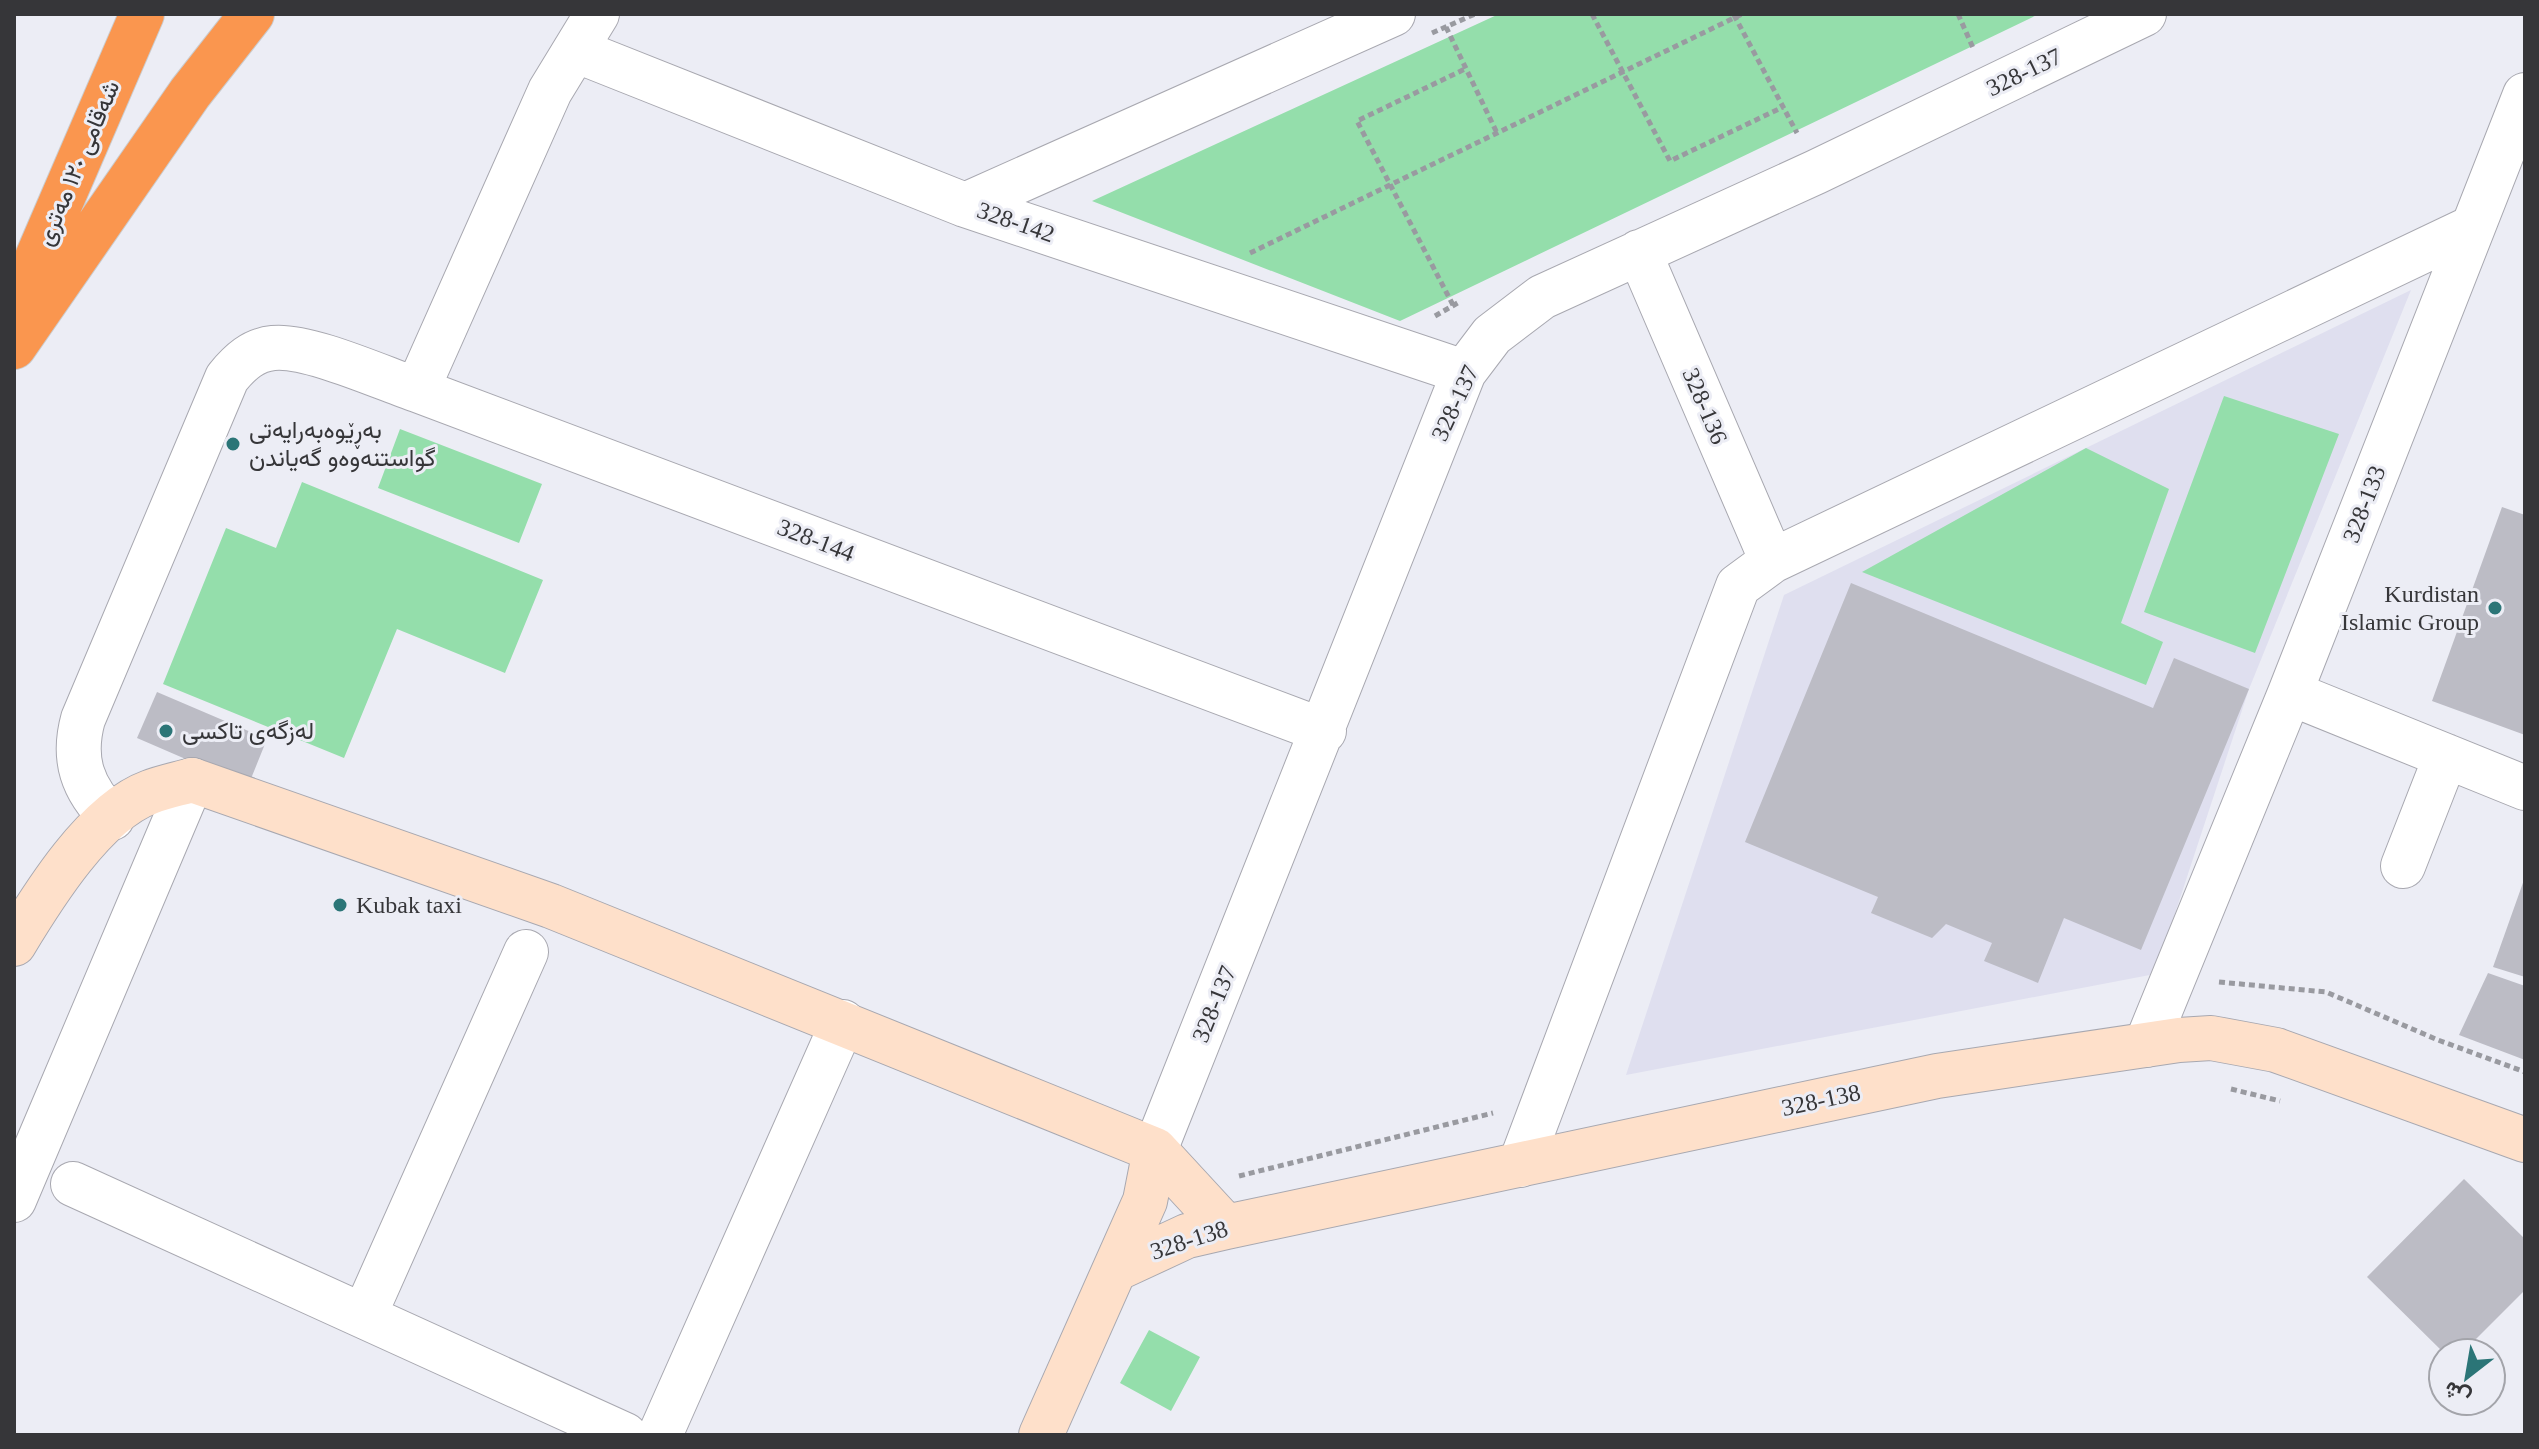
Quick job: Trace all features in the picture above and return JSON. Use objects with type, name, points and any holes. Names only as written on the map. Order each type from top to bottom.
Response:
[{"type":"highway","name":"شەقامی ١٢٠ مەتری","points":[[14,311],[142,14]]},
{"type":"highway","points":[[14,347],[190,93],[252,14]]},
{"type":"street","name":"328-137","points":[[1155,1150],[1324,731],[1464,372],[1492,335],[1542,297],[1816,172],[2144,14]]},
{"type":"street","points":[[965,205],[1383,16]]},
{"type":"street","points":[[417,390],[550,91],[586,32]]},
{"type":"street","name":"328-142","points":[[586,32],[965,205],[1464,372]]},
{"type":"street","name":"328-133","points":[[2146,1045],[2290,693],[2525,95]]},
{"type":"street","points":[[1520,1165],[1738,586],[1772,561],[2473,227]]},
{"type":"street","name":"328-136","points":[[1639,252],[1772,561]]},
{"type":"street","name":"328-144","points":[[112,818],[88,791],[80,774],[78,737],[89,704],[227,378],[253,354],[271,348],[306,353],[417,390],[1324,731]]},
{"type":"street","points":[[2290,693],[2525,788]]},
{"type":"street","points":[[2403,866],[2446,756]]},
{"type":"street","points":[[14,1200],[192,780]]},
{"type":"street","points":[[14,944],[61,867],[112,818],[147,792],[192,780],[551,906],[1155,1150],[1226,1227]]},
{"type":"street","points":[[364,1316],[526,952]]},
{"type":"street","points":[[660,1435],[843,1022]]},
{"type":"street","name":"328-138","points":[[1116,1269],[1187,1236],[1937,1076],[2211,1038],[2276,1050],[2525,1140]]},
{"type":"street","points":[[1041,1435],[1145,1201],[1155,1150]]},
{"type":"street","points":[[73,1184],[625,1435]]},
{"type":"path","points":[[1431,34],[1475,14]]},
{"type":"path","points":[[1592,14],[1670,161],[1783,107]]},
{"type":"path","points":[[1958,14],[1976,55]]},
{"type":"path","points":[[1246,255],[1737,15],[1799,138]]},
{"type":"path","points":[[1446,27],[1497,133]]},
{"type":"path","points":[[1453,305],[1357,121],[1465,69]]},
{"type":"path","points":[[1429,319],[1466,299]]},
{"type":"path","points":[[2172,980],[2326,992],[2438,1040],[2525,1072]]},
{"type":"path","points":[[2223,1087],[2285,1102]]},
{"type":"path","points":[[1189,1187],[1545,1101]]},
{"type":"shaded area","points":[[2411,290],[2249,689],[2155,974],[1626,1075],[1784,595]]},
{"type":"green space","points":[[1499,14],[2039,14],[1400,321],[1092,201]]},
{"type":"green space","points":[[2224,396],[2339,434],[2255,653],[2144,612]]},
{"type":"green space","points":[[400,429],[542,484],[519,543],[378,488]]},
{"type":"green space","points":[[2086,448],[2169,489],[2121,623],[2163,642],[2146,685],[1862,572]]},
{"type":"green space","points":[[302,482],[543,580],[505,673],[397,629],[344,758],[163,684],[226,528],[276,548]]},
{"type":"green space","points":[[1149,1330],[1200,1357],[1171,1411],[1120,1383]]},
{"type":"building","name":"Kurdistan Islamic Group","points":[[2502,507],[2525,515],[2525,735],[2432,701]]},
{"type":"building","points":[[1851,583],[2153,708],[2174,658],[2249,689],[2141,950],[2064,918],[2038,983],[1984,961],[1992,943],[1946,924],[1932,938],[1871,913],[1878,897],[1745,842]]},
{"type":"building","points":[[157,692],[267,739],[248,786],[137,738]]},
{"type":"building","points":[[2525,877],[2525,977],[2493,967]]},
{"type":"building","points":[[2488,973],[2525,986],[2525,1060],[2459,1035]]},
{"type":"building","points":[[2464,1179],[2525,1239],[2525,1290],[2478,1337],[2428,1337],[2367,1277]]},
{"type":"place","name":"بەڕێوەبەرایەتی گواستنەوەو گەیاندن","points":[[233,444]]},
{"type":"place","name":"Kurdistan Islamic Group","points":[[2495,608]]},
{"type":"place","name":"لەزگەی تاکسی","points":[[166,731]]},
{"type":"place","name":"Kubak taxi","points":[[340,905]]}]
